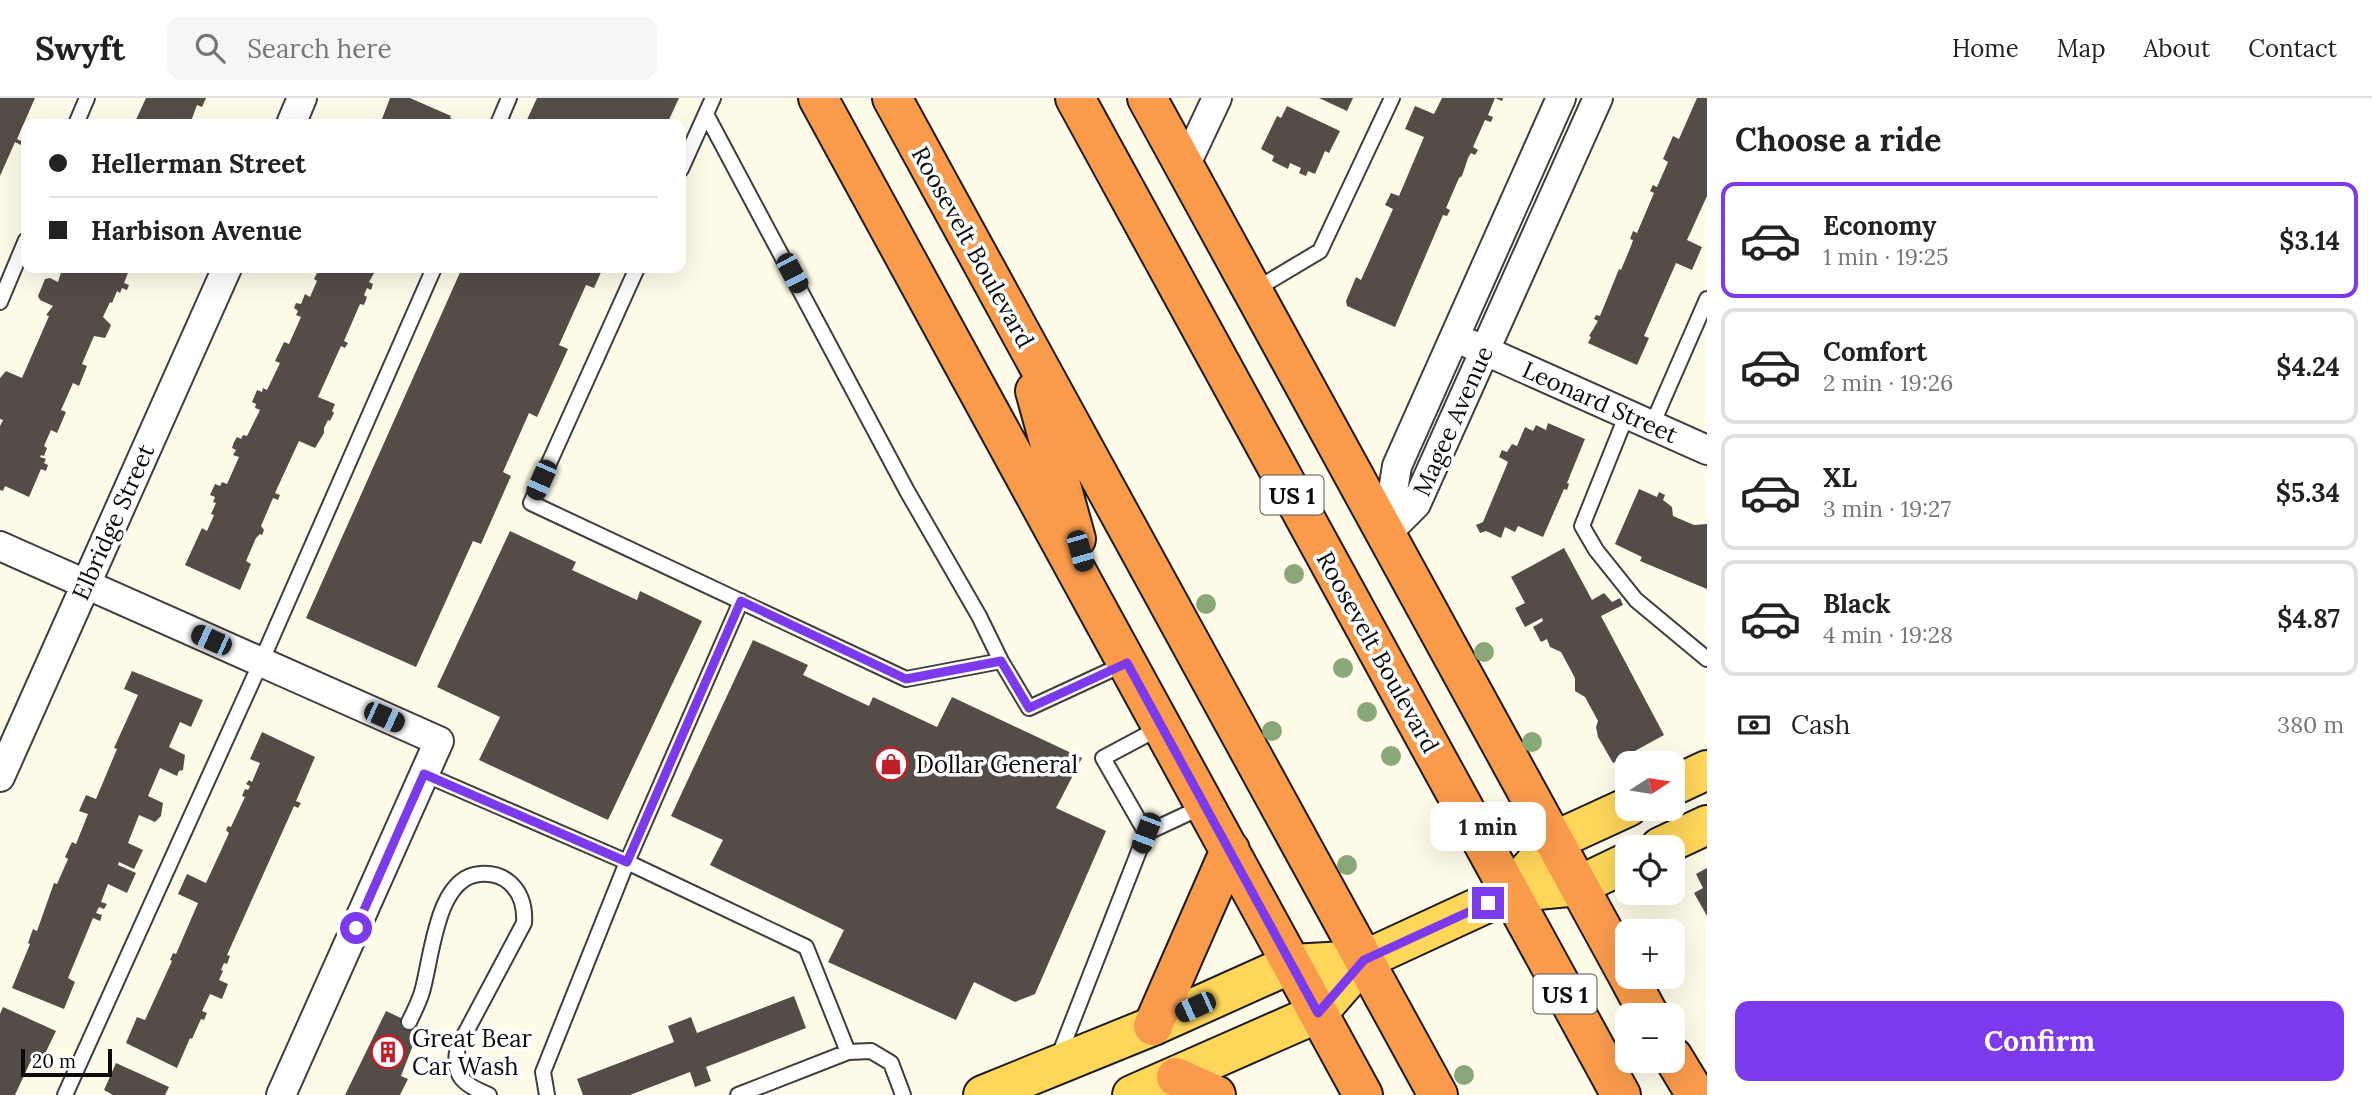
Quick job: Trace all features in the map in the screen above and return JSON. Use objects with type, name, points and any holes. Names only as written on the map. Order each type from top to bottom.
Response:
[{"type":"highway","points":[[818,98],[1363,1095]]},
{"type":"highway","name":"Roosevelt Boulevard","points":[[892,98],[1438,1095]]},
{"type":"highway","name":"Roosevelt Boulevard","points":[[1074,98],[1621,1095]]},
{"type":"highway","name":"US 1","points":[[1147,98],[1615,953]]},
{"type":"highway","points":[[1016,325],[1094,602]]},
{"type":"highway","points":[[1153,1026],[1230,850]]},
{"type":"highway","points":[[1683,1073],[1696,1095]]},
{"type":"highway","points":[[1176,1077],[1216,1095]]},
{"type":"main road","points":[[1685,780],[1707,770]]},
{"type":"main road","points":[[1509,893],[1554,841],[1615,813]]},
{"type":"main road","points":[[1685,835],[1707,825]]},
{"type":"main road","points":[[982,1095],[1153,1026],[1292,964],[1364,960],[1509,893],[1578,886],[1615,868]]},
{"type":"main road","points":[[1135,1094],[1318,1013],[1364,960]]},
{"type":"street","points":[[292,119],[302,98]]},
{"type":"street","points":[[1185,166],[1217,98]]},
{"type":"street","name":"Magee Avenue","points":[[1386,534],[1397,466],[1561,98]]},
{"type":"street","name":"Magee Avenue","points":[[1386,534],[1416,504],[1598,98]]},
{"type":"street","name":"Elbridge Street","points":[[0,777],[225,273]]},
{"type":"street","name":"Leonard Street","points":[[1455,337],[1707,450]]},
{"type":"street","points":[[0,546],[439,741],[281,1095]]},
{"type":"lane","points":[[78,119],[87,98]]},
{"type":"lane","points":[[500,119],[509,98]]},
{"type":"lane","points":[[686,158],[713,98]]},
{"type":"lane","points":[[1253,291],[1320,251],[1392,98]]},
{"type":"lane","points":[[706,114],[907,491],[1029,708],[1127,663]]},
{"type":"lane","points":[[0,302],[21,252]]},
{"type":"lane","points":[[65,1095],[433,273]]},
{"type":"lane","points":[[635,273],[531,503],[906,679],[1001,661]]},
{"type":"lane","points":[[1707,299],[1582,526],[1595,550],[1636,600],[1707,659]]},
{"type":"lane","points":[[547,1095],[542,1072],[627,862],[741,601]]},
{"type":"lane","points":[[1146,833],[1102,758],[1162,726]]},
{"type":"lane","points":[[424,774],[627,862],[806,947],[848,1052]]},
{"type":"lane","points":[[1055,1066],[1146,833],[1205,805]]},
{"type":"lane","points":[[410,1022],[421,995],[443,906],[456,885],[466,877],[479,874],[504,878],[514,886],[521,897],[525,910],[524,923],[458,1047],[455,1058],[461,1078],[468,1086],[489,1095]]},
{"type":"lane","points":[[737,1095],[848,1052],[871,1051],[891,1063],[903,1095]]},
{"type":"building","points":[[0,98],[35,98],[26,119],[21,119],[21,130],[17,139],[21,141],[21,145],[15,142],[0,176]]},
{"type":"building","points":[[146,98],[206,98],[202,107],[197,105],[192,119],[136,119]]},
{"type":"building","points":[[390,98],[410,98],[451,116],[452,119],[382,119]]},
{"type":"building","points":[[537,98],[679,98],[669,119],[527,119]]},
{"type":"building","points":[[1319,98],[1353,98],[1347,111]]},
{"type":"building","points":[[1442,98],[1495,98],[1488,115],[1493,117],[1491,122],[1485,120],[1473,147],[1478,150],[1468,158],[1446,208],[1450,210],[1447,216],[1443,215],[1395,327],[1347,306],[1346,301],[1356,277],[1361,280],[1393,209],[1385,205],[1391,193],[1399,196],[1424,137],[1405,129],[1415,106],[1434,114]]},
{"type":"building","points":[[1697,98],[1707,98],[1707,196],[1687,240],[1702,247],[1692,270],[1676,263],[1644,336],[1649,338],[1637,365],[1588,343],[1591,337],[1589,336],[1598,321],[1594,319],[1596,315],[1600,316],[1619,269],[1621,270],[1633,240],[1630,239],[1633,231],[1637,233],[1654,193],[1650,191],[1653,185],[1657,187],[1668,162],[1663,159],[1673,136],[1679,139]]},
{"type":"building","points":[[1287,106],[1340,131],[1329,153],[1325,151],[1315,174],[1308,171],[1306,176],[1299,173],[1301,168],[1290,163],[1288,169],[1272,161],[1274,156],[1261,149],[1277,116],[1281,118]]},
{"type":"building","points":[[61,273],[128,273],[124,283],[129,285],[127,290],[122,288],[120,293],[117,291],[112,303],[110,302],[103,317],[111,325],[105,338],[94,336],[82,364],[87,366],[79,386],[73,383],[61,410],[66,412],[57,433],[51,430],[44,446],[47,448],[44,456],[40,457],[46,459],[46,471],[41,469],[29,497],[5,486],[3,491],[0,490],[0,426],[3,420],[0,419],[0,378],[6,371],[22,378],[49,316],[46,315],[53,306],[40,300],[38,296],[45,279],[58,282]]},
{"type":"building","points":[[317,273],[374,273],[369,282],[373,284],[371,290],[367,288],[364,305],[360,304],[344,341],[348,343],[345,348],[341,346],[318,397],[335,404],[332,411],[334,413],[315,448],[299,441],[275,493],[280,495],[278,500],[273,498],[261,526],[264,530],[262,535],[256,538],[246,561],[251,564],[240,590],[185,565],[202,528],[207,531],[214,515],[211,514],[216,503],[213,502],[215,497],[210,495],[215,484],[227,484],[239,457],[233,455],[236,450],[232,448],[234,442],[237,437],[241,439],[243,435],[247,436],[260,410],[255,408],[256,404],[252,402],[257,390],[267,390],[280,363],[275,361],[284,342],[289,344],[301,317],[296,315],[296,303],[301,304],[305,294],[310,297],[317,281],[314,279]]},
{"type":"building","points":[[460,273],[601,273],[594,288],[586,285],[559,345],[568,349],[537,417],[529,413],[503,472],[511,476],[481,544],[473,541],[416,667],[306,618]]},
{"type":"building","points":[[1548,423],[1585,439],[1567,483],[1567,490],[1564,489],[1543,537],[1518,526],[1515,532],[1505,527],[1501,538],[1486,531],[1480,533],[1476,525],[1483,522],[1508,462],[1499,457],[1502,450],[1507,452],[1512,444],[1517,446],[1525,427],[1533,431],[1536,425],[1546,430]]},
{"type":"building","points":[[1639,489],[1657,497],[1659,492],[1665,495],[1663,500],[1672,507],[1673,516],[1694,525],[1707,524],[1707,589],[1640,561],[1642,557],[1615,544]]},
{"type":"building","points":[[510,531],[576,562],[572,570],[637,600],[640,591],[702,621],[608,820],[479,760],[500,717],[437,687]]},
{"type":"building","points":[[1564,548],[1592,600],[1604,593],[1612,602],[1620,598],[1623,605],[1601,616],[1664,735],[1635,751],[1615,751],[1613,763],[1598,737],[1598,721],[1585,697],[1575,691],[1575,678],[1561,652],[1550,647],[1547,639],[1541,642],[1533,627],[1543,621],[1542,618],[1525,627],[1515,608],[1525,603],[1511,577]]},
{"type":"building","points":[[753,640],[808,665],[803,675],[869,706],[873,697],[937,727],[952,697],[1082,758],[1056,808],[1106,831],[1035,994],[1015,1002],[974,982],[956,1020],[828,962],[844,930],[710,865],[723,840],[671,816]]},
{"type":"building","points":[[132,671],[203,700],[191,727],[180,722],[169,747],[185,755],[183,770],[179,771],[177,776],[160,768],[148,796],[163,803],[161,816],[155,822],[139,815],[128,843],[143,850],[134,869],[119,862],[118,865],[136,873],[127,893],[108,884],[101,902],[107,904],[104,909],[99,907],[96,913],[102,915],[100,921],[93,918],[68,978],[75,982],[64,1009],[12,988],[30,944],[28,943],[33,929],[37,931],[54,883],[57,884],[68,859],[65,857],[72,842],[76,844],[88,814],[79,811],[86,795],[96,799],[117,749],[114,748],[138,695],[124,689]]},
{"type":"building","points":[[262,732],[315,757],[296,801],[301,803],[298,808],[294,806],[227,955],[230,956],[227,964],[224,963],[221,970],[223,971],[219,980],[228,984],[222,999],[210,994],[202,1011],[207,1013],[204,1020],[201,1019],[192,1039],[190,1038],[177,1068],[126,1043],[137,1017],[145,1020],[172,961],[170,960],[173,953],[176,954],[198,903],[178,894],[187,874],[206,883],[229,833],[226,830],[228,826],[231,827],[245,797],[242,796],[245,789],[248,790],[250,786],[246,784],[249,780],[252,782],[260,763],[250,759]]},
{"type":"building","points":[[1707,868],[1707,916],[1694,893],[1703,888],[1696,874]]},
{"type":"building","points":[[794,996],[806,1028],[706,1067],[711,1081],[695,1087],[690,1072],[630,1095],[583,1095],[577,1079],[674,1042],[668,1026],[691,1017],[697,1033]]},
{"type":"building","points":[[3,1007],[56,1031],[43,1058],[34,1054],[15,1095],[0,1095],[0,1014]]},
{"type":"building","name":"Great Bear Car Wash","points":[[386,1011],[420,1027],[401,1076],[408,1079],[400,1095],[345,1095]]},
{"type":"building","points":[[116,1063],[169,1087],[165,1095],[113,1095],[104,1090]]},
{"type":"place","name":"Dollar General","points":[[891,764]]},
{"type":"place","name":"Great Bear Car Wash","points":[[388,1052]]},
{"type":"route","points":[[356,928],[424,774],[627,862],[741,601],[906,679],[1001,661],[1029,708],[1127,663],[1318,1013],[1364,960],[1488,903]]}]
